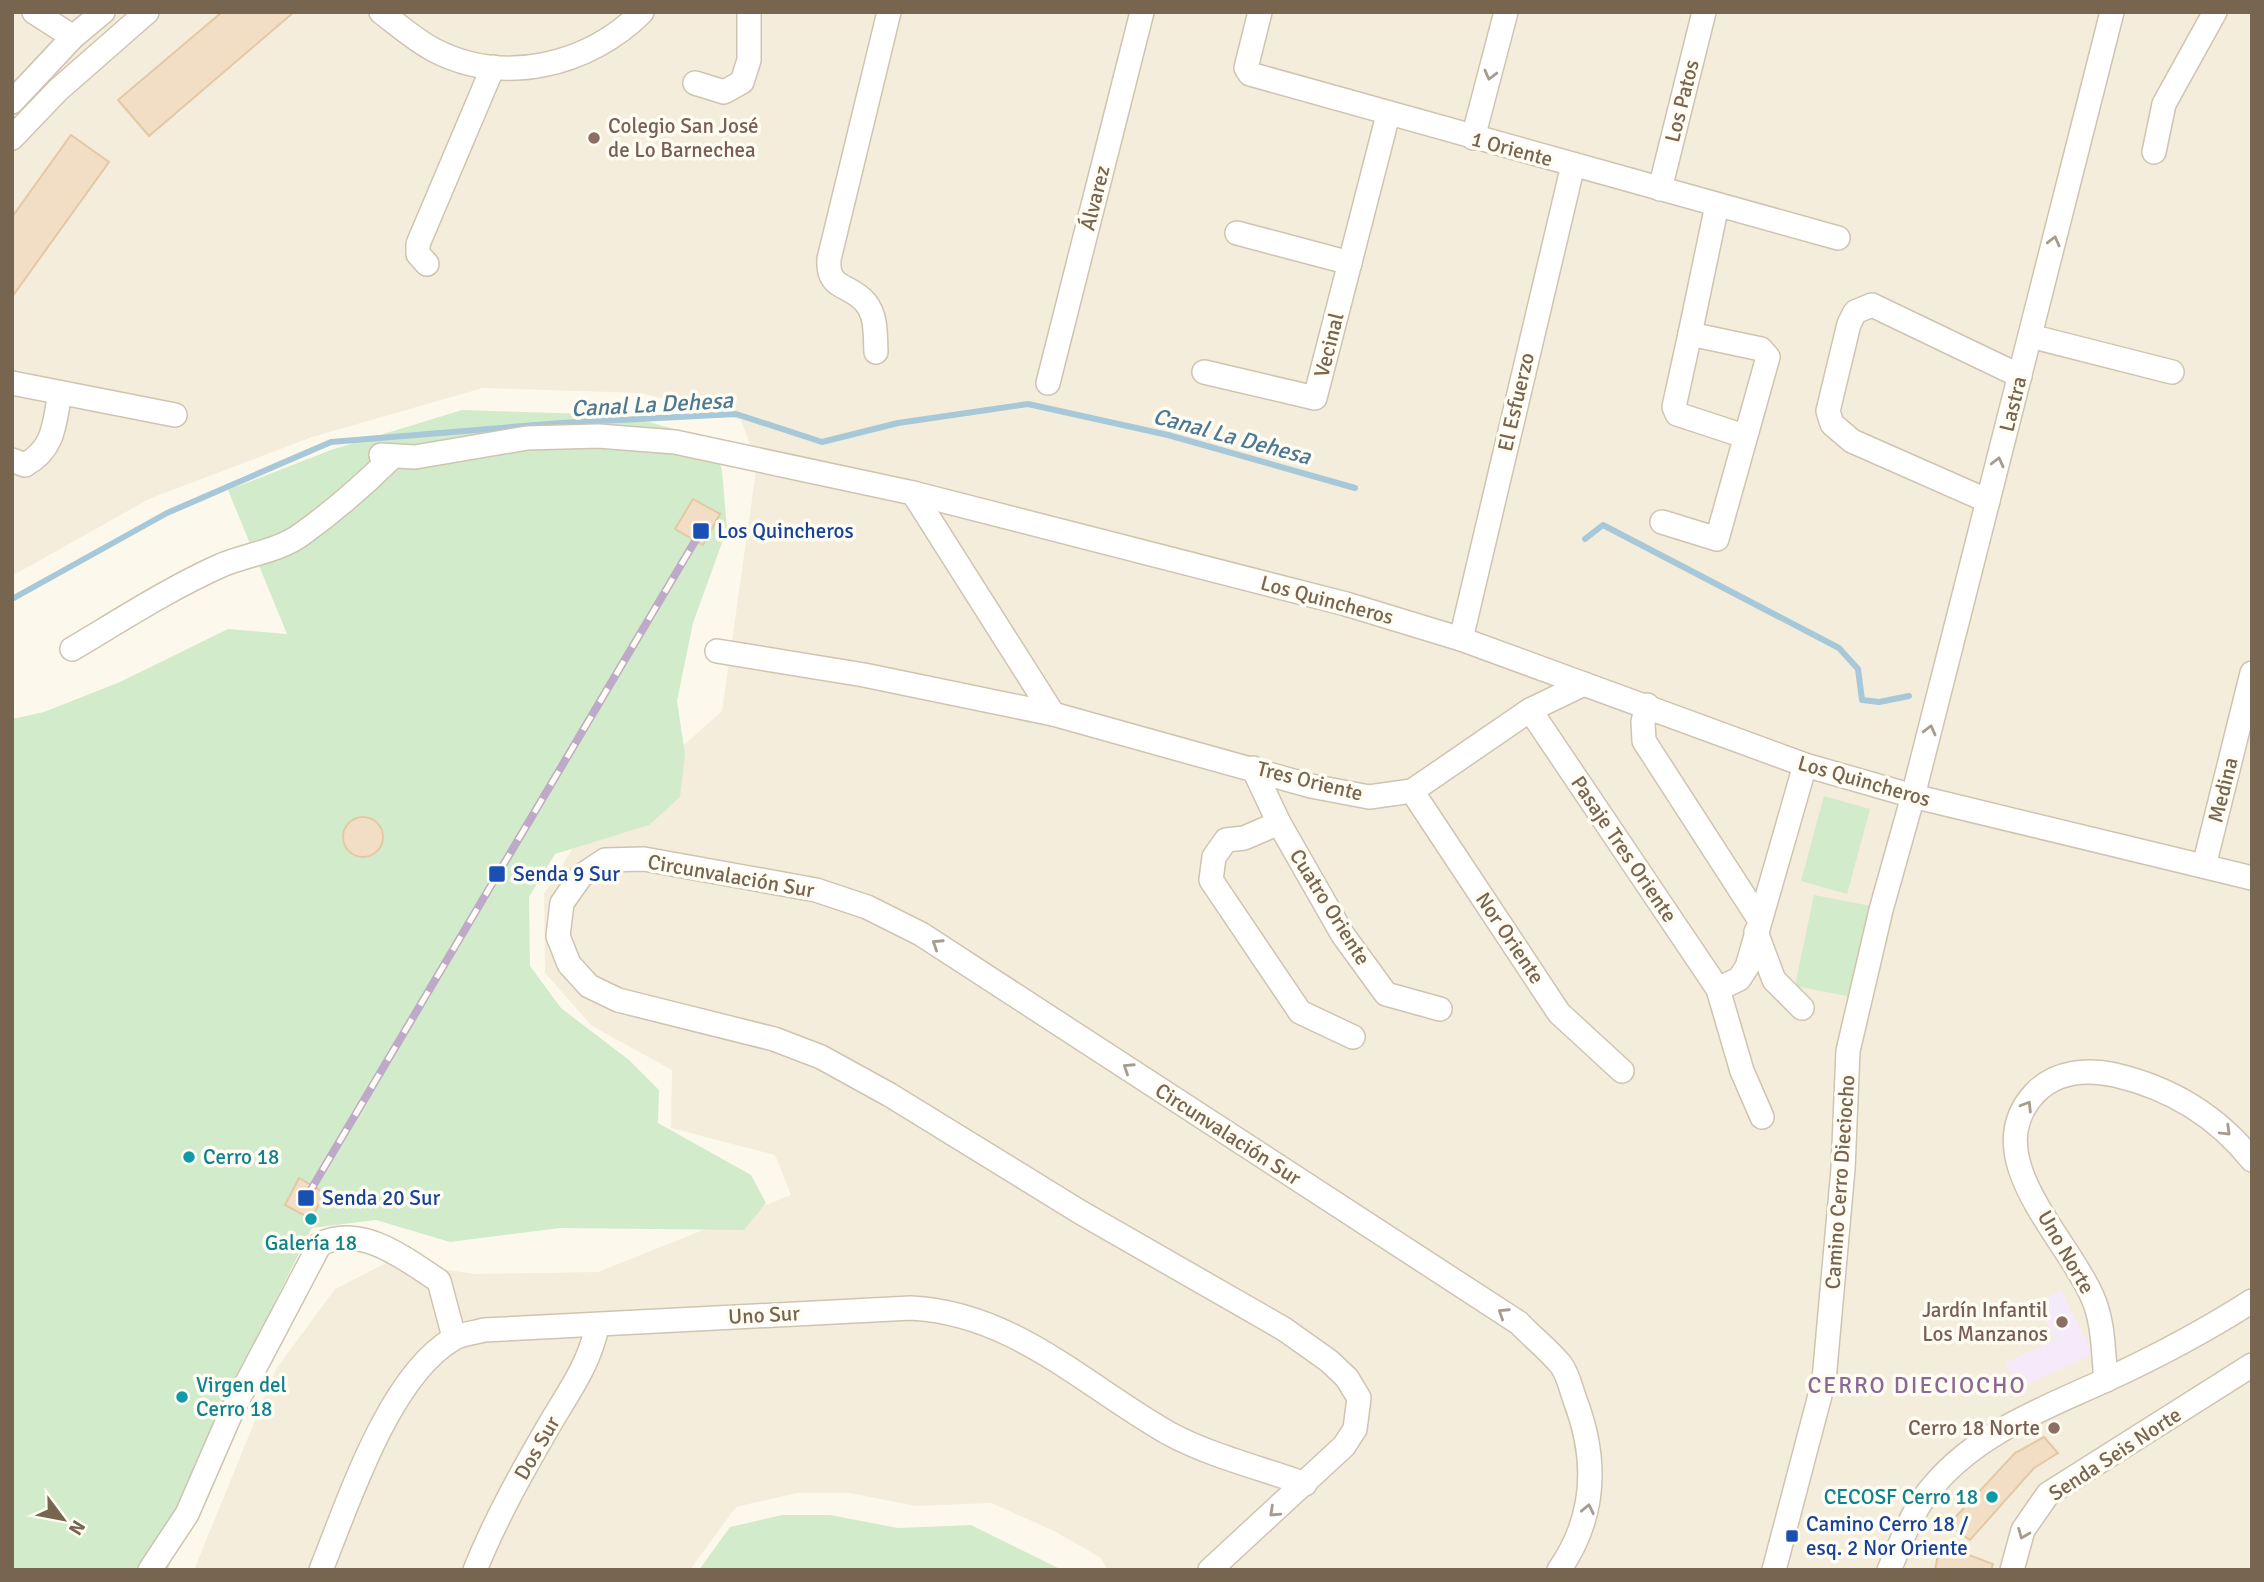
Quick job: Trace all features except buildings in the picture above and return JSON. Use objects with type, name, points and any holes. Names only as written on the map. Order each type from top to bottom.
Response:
[{"type":"street","points":[[34,12],[73,37]]},
{"type":"street","points":[[12,102],[73,37],[103,12]]},
{"type":"street","points":[[12,138],[58,90],[147,12]]},
{"type":"street","points":[[381,12],[431,49],[456,59],[493,67],[536,66],[579,55],[606,41],[642,12]]},
{"type":"street","points":[[695,83],[724,92],[742,82],[749,60],[749,12]]},
{"type":"street","points":[[876,352],[874,318],[866,303],[835,283],[828,274],[829,260],[889,12]]},
{"type":"street","name":"Álvarez","points":[[1048,383],[1142,12]]},
{"type":"street","name":"1 Oriente","points":[[1260,12],[1245,68],[1250,74],[1388,115],[1838,238]]},
{"type":"street","points":[[1473,138],[1506,12]]},
{"type":"street","name":"Los Patos","points":[[1660,189],[1704,12]]},
{"type":"street","name":"Lastra","points":[[1913,796],[2112,12]]},
{"type":"street","points":[[2154,152],[2164,104],[2214,12]]},
{"type":"street","points":[[427,264],[418,254],[418,244],[493,67]]},
{"type":"street","name":"Vecinal","points":[[1204,372],[1315,398],[1388,115]]},
{"type":"street","name":"El Esfuerzo","points":[[1461,639],[1573,165]]},
{"type":"street","points":[[1717,205],[1674,407],[1677,414],[1744,436]]},
{"type":"street","points":[[1237,233],[1350,263]]},
{"type":"street","points":[[1988,501],[1853,441],[1832,424],[1828,411],[1849,324],[1855,312],[1872,305],[2020,376]]},
{"type":"street","points":[[1662,522],[1717,539],[1768,357],[1766,352],[1690,334]]},
{"type":"street","points":[[2030,336],[2172,372]]},
{"type":"street","points":[[12,383],[174,415]]},
{"type":"street","points":[[12,460],[25,465],[41,456],[52,436],[60,393]]},
{"type":"street","name":"Los Quincheros","points":[[72,649],[162,596],[224,564],[283,545],[302,534],[362,487],[387,456],[415,457],[527,438],[675,442],[737,453],[913,493],[1346,604],[1461,639],[1805,765],[1913,796],[2252,878]]},
{"type":"street","points":[[913,493],[1053,714]]},
{"type":"street","name":"Tres Oriente","points":[[717,651],[864,675],[1053,714],[1311,786],[1369,797],[1412,791],[1530,710],[1584,684]]},
{"type":"street","name":"Medina","points":[[2204,866],[2246,725],[2252,673]]},
{"type":"street","points":[[1647,705],[1643,722],[1644,741],[1757,926],[1774,980],[1802,1008]]},
{"type":"street","name":"Pasaje Tres Oriente","points":[[1530,710],[1718,989],[1742,1071],[1762,1117]]},
{"type":"street","points":[[1718,989],[1740,979],[1747,967],[1805,765]]},
{"type":"street","name":"Cuatro Oriente","points":[[1254,768],[1279,823],[1343,935],[1386,994],[1440,1009]]},
{"type":"street","name":"Nor Oriente","points":[[1412,791],[1559,1013],[1622,1071]]},
{"type":"street","name":"Camino Cerro Dieciocho","points":[[1774,1570],[1824,1380],[1843,1169],[1848,1051],[1881,909],[1913,796]]},
{"type":"street","points":[[1279,823],[1244,838],[1226,840],[1214,857],[1211,880],[1300,1012],[1353,1037]]},
{"type":"street","name":"Circunvalación Sur","points":[[1210,1570],[1345,1446],[1355,1429],[1359,1414],[1359,1398],[1347,1378],[1329,1360],[1273,1322],[1080,1212],[890,1095],[821,1057],[774,1039],[618,1000],[589,986],[569,964],[558,936],[562,903],[581,876],[605,860],[644,859],[816,890],[893,918],[1519,1323],[1563,1366],[1581,1415],[1591,1458],[1591,1493],[1585,1522],[1573,1549],[1559,1570]]},
{"type":"street","name":"Uno Norte","points":[[2106,1380],[2100,1324],[2094,1299],[2019,1170],[2014,1142],[2018,1120],[2025,1107],[2039,1089],[2054,1079],[2087,1072],[2130,1079],[2181,1098],[2214,1119],[2252,1160]]},
{"type":"street","points":[[150,1570],[187,1514],[231,1413],[320,1244],[338,1235],[387,1247],[439,1282],[454,1337]]},
{"type":"street","points":[[1889,1570],[1910,1521],[1934,1485],[1976,1447],[2028,1413],[2106,1380],[2210,1328],[2252,1301]]},
{"type":"street","name":"Uno Sur","points":[[321,1570],[357,1480],[397,1399],[427,1359],[454,1337],[484,1330],[911,1308],[947,1311],[1006,1330],[1056,1358],[1133,1412],[1174,1436],[1305,1484]]},
{"type":"street","name":"Dos Sur","points":[[475,1570],[492,1527],[552,1420],[580,1377],[592,1349],[597,1326]]},
{"type":"street","name":"Senda Seis Norte","points":[[2012,1570],[2023,1530],[2048,1494],[2252,1365]]},
{"type":"shaded area","points":[[12,12],[2252,12],[2252,1570],[1107,1570],[1101,1558],[1054,1531],[991,1503],[916,1506],[849,1493],[797,1493],[736,1507],[690,1570],[194,1570],[276,1369],[335,1289],[390,1261],[475,1274],[598,1272],[791,1195],[775,1155],[671,1128],[672,1070],[592,1026],[545,973],[544,894],[578,840],[722,711],[757,464],[741,420],[642,393],[483,388],[312,437],[149,499],[12,576]]},
{"type":"shaded area","name":"Jardín Infantil Los Manzanos","points":[[2061,1290],[2093,1354],[2019,1388],[2004,1363],[2055,1340],[2036,1303]]},
{"type":"green space","points":[[462,410],[623,415],[711,439],[722,470],[727,529],[693,623],[677,701],[685,754],[680,797],[649,825],[555,854],[529,897],[530,966],[561,1008],[629,1060],[659,1090],[658,1123],[751,1175],[766,1203],[744,1230],[560,1228],[450,1242],[376,1220],[312,1228],[230,1395],[195,1481],[168,1570],[12,1570],[12,719],[44,712],[120,682],[228,629],[287,634],[228,490],[331,450]]},
{"type":"green space","points":[[1824,796],[1870,809],[1847,894],[1801,881]]},
{"type":"green space","points":[[1814,895],[1871,906],[1852,997],[1795,986]]},
{"type":"green space","points":[[782,1515],[830,1515],[898,1528],[971,1525],[1062,1570],[699,1570],[730,1527]]},
{"type":"waterway","name":"Canal La Dehesa","points":[[12,599],[167,513],[331,442],[561,423],[736,414],[822,442],[898,423],[1028,404],[1168,435],[1355,488]]},
{"type":"waterway","name":"Canal La Dehesa","points":[[1585,539],[1603,525],[1839,648],[1858,669],[1862,700],[1879,702],[1909,696]]},
{"type":"railway","points":[[306,1198],[701,531]]},
{"type":"place","name":"Colegio San José de Lo Barnechea","points":[[594,138]]},
{"type":"place","name":"Los Quincheros","points":[[701,531]]},
{"type":"place","name":"Senda 9 Sur","points":[[497,874]]},
{"type":"place","name":"Cerro 18","points":[[189,1157]]},
{"type":"place","name":"Senda 20 Sur","points":[[306,1198]]},
{"type":"place","name":"Galería 18","points":[[311,1219]]},
{"type":"place","name":"Jardín Infantil Los Manzanos","points":[[2062,1322]]},
{"type":"place","name":"Virgen del Cerro 18","points":[[182,1397]]},
{"type":"place","name":"Cerro 18 Norte","points":[[2054,1428]]},
{"type":"place","name":"CECOSF Cerro 18","points":[[1992,1497]]},
{"type":"place","name":"Camino Cerro 18 / esq. 2 Nor Oriente","points":[[1792,1536]]},
{"type":"district","name":"CERRO DIECIOCHO","points":[[1917,1385]]}]
